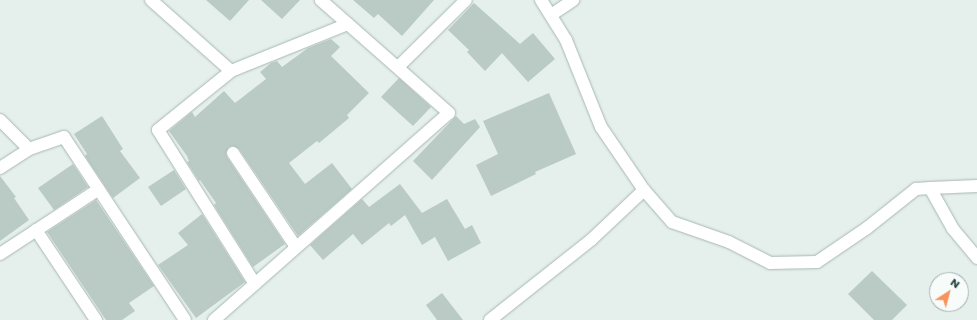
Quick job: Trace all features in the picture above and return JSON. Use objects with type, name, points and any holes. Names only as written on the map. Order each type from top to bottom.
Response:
[{"type":"street","points":[[151,0],[231,71]]},
{"type":"street","points":[[214,320],[449,113],[321,0]]},
{"type":"street","points":[[398,67],[466,0]]},
{"type":"street","points":[[541,0],[566,40],[601,127],[644,190],[672,222],[729,242],[770,263],[817,262],[867,228],[916,189],[977,186]]},
{"type":"street","points":[[551,16],[573,0]]},
{"type":"street","points":[[255,284],[158,130],[231,71],[348,24]]},
{"type":"street","points":[[0,120],[29,149]]},
{"type":"street","points":[[0,168],[29,149],[64,137],[185,320]]},
{"type":"street","points":[[233,154],[296,247]]},
{"type":"street","points":[[930,188],[954,230],[977,258]]},
{"type":"street","points":[[0,254],[99,189]]},
{"type":"street","points":[[490,320],[591,240],[644,190]]},
{"type":"street","points":[[36,230],[96,320]]},
{"type":"building","points":[[206,0],[249,0],[230,21]]},
{"type":"building","points":[[261,0],[300,0],[282,19]]},
{"type":"building","points":[[353,0],[434,0],[402,36],[378,14],[374,18]]},
{"type":"building","points":[[474,3],[520,44],[533,33],[555,59],[528,82],[502,53],[485,71],[467,52],[469,50],[448,30]]},
{"type":"building","points":[[331,39],[340,47],[331,56],[369,93],[347,115],[349,118],[319,143],[317,141],[289,163],[305,184],[332,163],[352,189],[298,236],[239,149],[233,146],[229,147],[226,153],[227,157],[285,244],[253,267],[214,205],[216,203],[187,162],[189,161],[187,156],[169,131],[192,112],[195,117],[224,91],[235,103],[266,79],[260,72],[271,63],[277,61],[282,67],[308,48]]},
{"type":"building","points":[[399,78],[431,107],[413,126],[381,97]]},
{"type":"building","points":[[549,93],[576,154],[535,172],[536,174],[491,196],[476,165],[498,154],[483,121]]},
{"type":"building","points":[[102,116],[123,149],[120,151],[140,178],[113,198],[85,156],[87,154],[74,134]]},
{"type":"building","points":[[456,116],[464,124],[475,119],[480,127],[432,180],[413,161]]},
{"type":"building","points":[[73,164],[88,187],[54,210],[38,188]]},
{"type":"building","points":[[174,170],[186,189],[161,206],[148,187]]},
{"type":"building","points":[[0,176],[16,197],[14,198],[29,220],[0,241]]},
{"type":"building","points":[[400,184],[422,213],[447,199],[465,229],[472,225],[481,243],[448,261],[435,237],[422,245],[405,215],[391,226],[389,223],[362,245],[353,234],[323,260],[310,245],[362,199],[369,207]]},
{"type":"building","points":[[96,200],[154,286],[129,303],[135,311],[122,320],[106,320],[47,232]]},
{"type":"building","points":[[202,214],[245,282],[196,318],[158,265],[188,245],[178,233]]},
{"type":"building","points":[[872,271],[907,305],[892,320],[874,320],[848,294]]},
{"type":"building","points":[[442,293],[463,320],[437,320],[426,305]]}]
